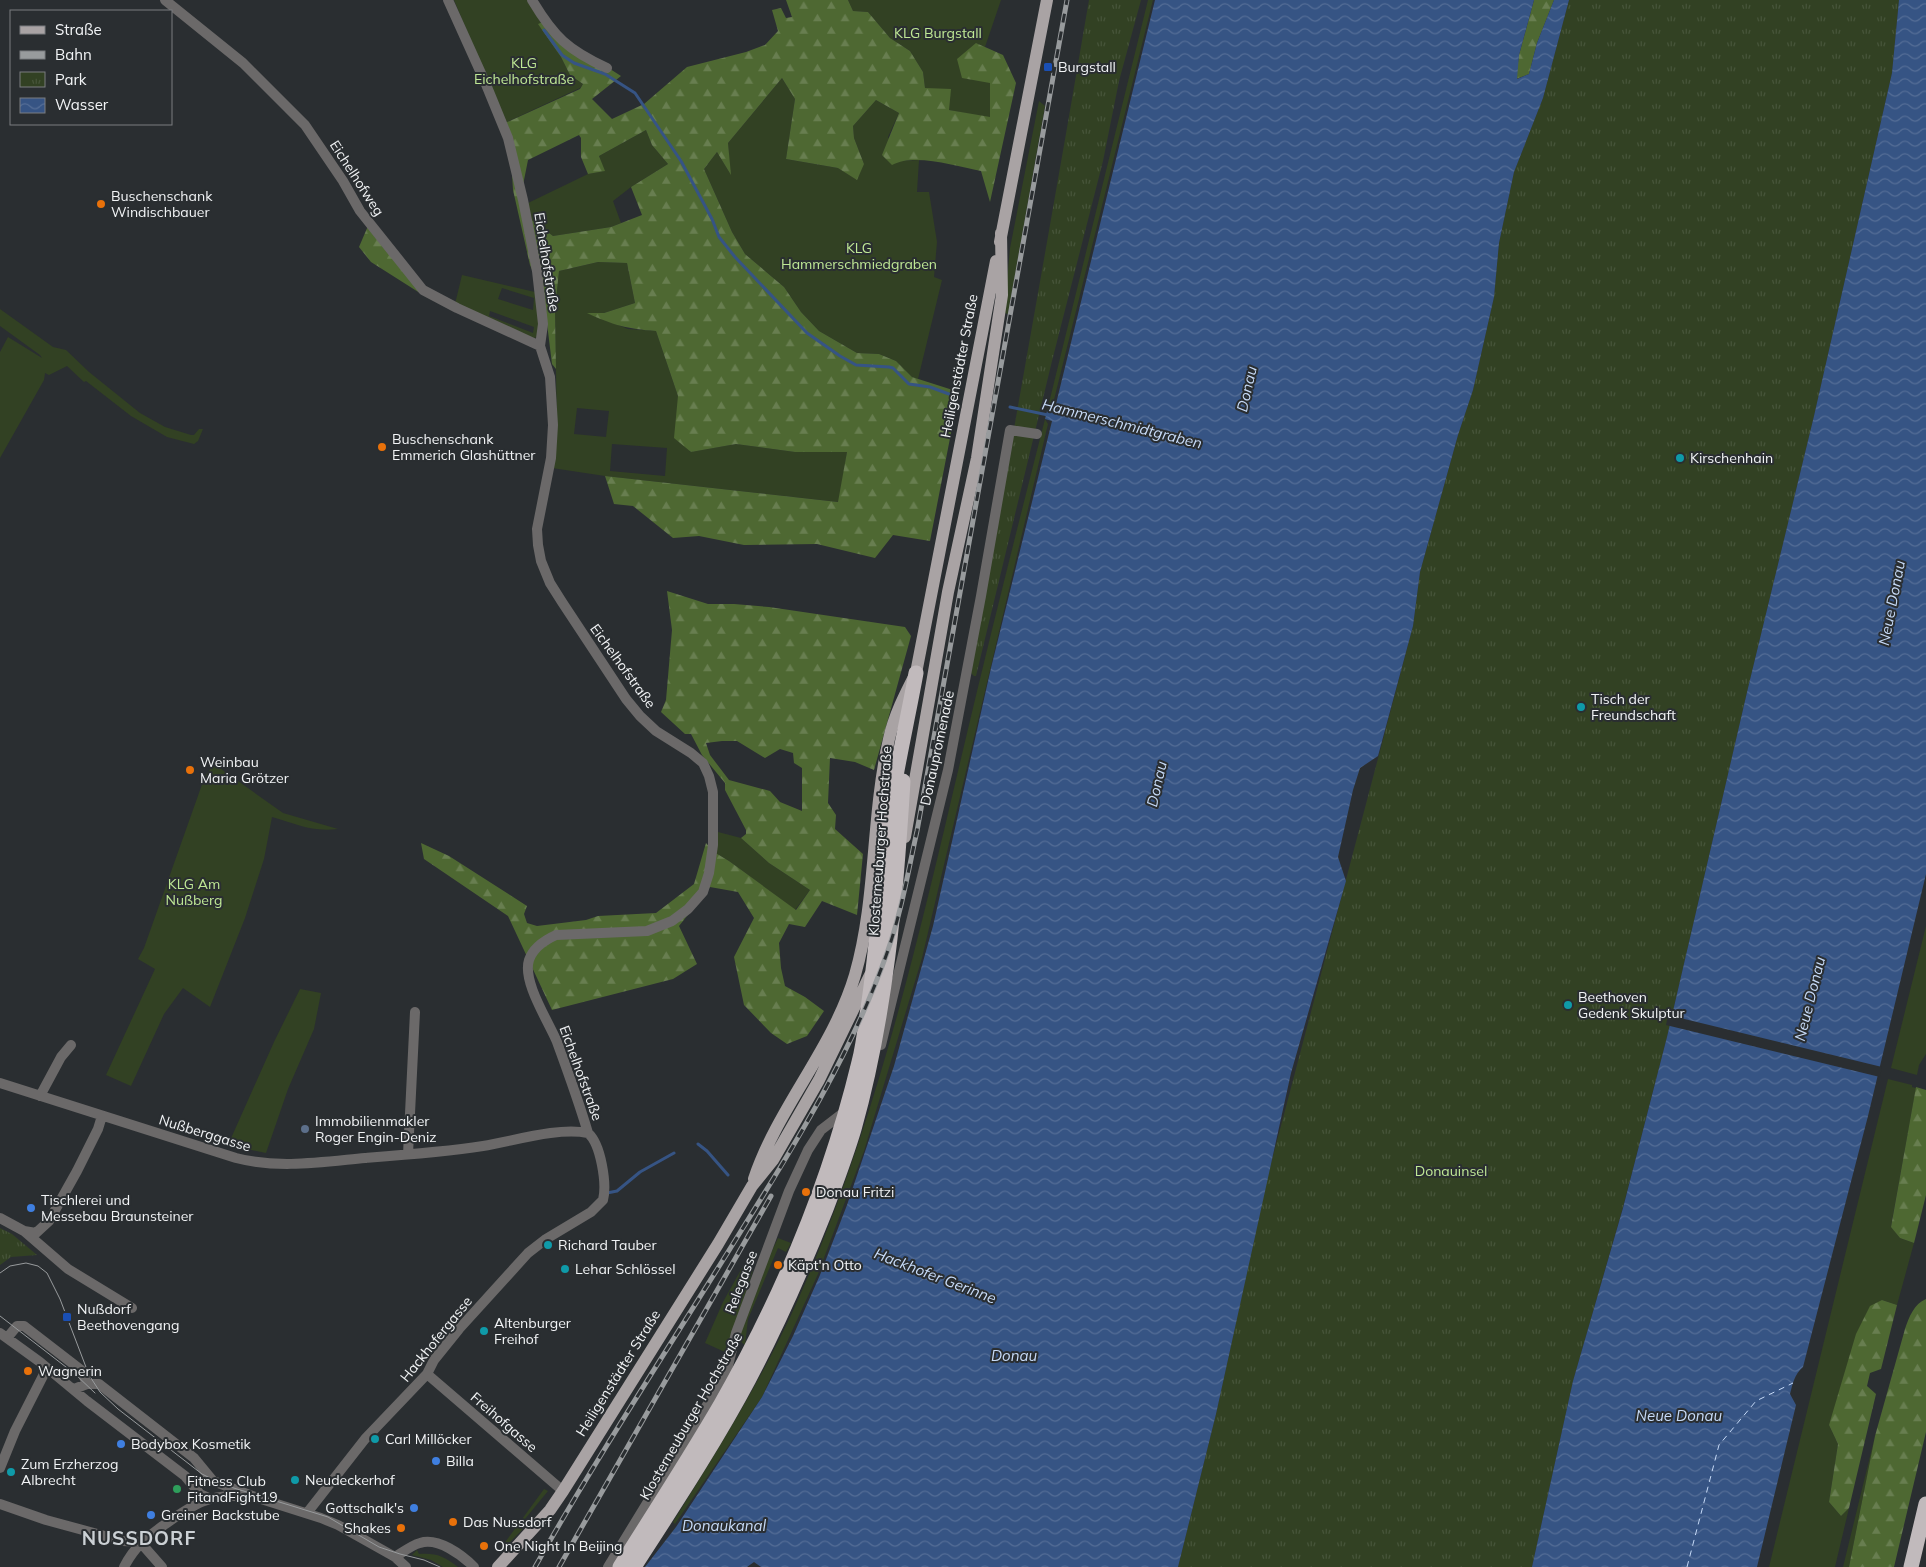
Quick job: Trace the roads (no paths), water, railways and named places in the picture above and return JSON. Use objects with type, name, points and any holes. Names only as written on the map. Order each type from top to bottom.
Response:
[{"type":"highway","name":"Heiligenstädter Straße","points":[[904,739],[916,673]]},
{"type":"highway","name":"Klosterneuburger Hochstraße","points":[[620,1567],[683,1466],[737,1374],[790,1266],[818,1198],[842,1127],[860,1060],[873,976],[893,790],[904,739]]},
{"type":"highway","name":"Klosterneuburger Hochstraße","points":[[634,1567],[703,1457],[752,1371],[791,1292],[814,1238],[854,1130],[879,1017],[900,828],[904,739]]},
{"type":"highway","points":[[1910,1567],[1926,1504]]},
{"type":"main road","name":"Heiligenstädter Straße","points":[[916,673],[1047,0]]},
{"type":"main road","points":[[752,1186],[773,1160],[819,1080],[874,967],[894,909],[932,678],[948,592],[977,458],[1002,295],[1001,233]]},
{"type":"main road","points":[[752,1186],[763,1152],[800,1090],[845,1004],[855,975],[866,926],[876,825],[889,739],[901,702],[916,673]]},
{"type":"main road","name":"Heiligenstädter Straße","points":[[498,1567],[550,1510],[563,1491],[718,1244],[752,1186]]},
{"type":"street","name":"Eichelhofweg","points":[[165,0],[243,63],[304,126],[343,181],[360,211],[423,290],[457,308],[540,346]]},
{"type":"street","name":"Eichelhofstraße","points":[[448,0],[482,74],[508,138],[537,271],[542,324],[540,346],[550,377],[553,425],[550,458],[537,529],[541,561],[550,583],[626,699],[656,731],[698,757],[707,769],[712,792],[713,845],[708,878],[703,892],[688,909],[672,921],[647,931],[556,935],[538,946],[528,962],[534,995],[556,1040],[588,1132],[595,1142],[604,1179],[603,1200]]},
{"type":"street","points":[[532,0],[545,21],[566,45],[584,57],[607,68]]},
{"type":"street","name":"Donaupromenade","points":[[866,1095],[948,770],[1010,430],[1037,434]]},
{"type":"street","points":[[408,1154],[415,1012]]},
{"type":"street","points":[[40,1096],[61,1057],[71,1045]]},
{"type":"street","name":"Nußberggasse","points":[[0,1083],[236,1158],[264,1164],[408,1154],[481,1146],[550,1134],[588,1132]]},
{"type":"street","name":"Relegasse","points":[[608,1567],[726,1374],[736,1333],[789,1191],[808,1150],[821,1130],[832,1119],[862,1100],[866,1095]]},
{"type":"street","points":[[24,1231],[36,1233],[47,1225],[77,1171],[98,1129],[102,1116]]},
{"type":"street","name":"Hackhofergasse","points":[[307,1513],[366,1439],[427,1374],[434,1360],[459,1329],[528,1253],[546,1239],[591,1212],[603,1200]]},
{"type":"street","points":[[0,1218],[24,1231],[68,1268],[132,1308]]},
{"type":"street","points":[[87,1384],[81,1370],[24,1326],[18,1326],[4,1336],[185,1476],[197,1492],[209,1498]]},
{"type":"street","points":[[0,1468],[15,1431],[47,1368]]},
{"type":"street","name":"Freihofgasse","points":[[427,1374],[563,1491]]},
{"type":"street","points":[[74,1389],[87,1384],[99,1384],[194,1458],[213,1481],[338,1525],[396,1557],[406,1567]]},
{"type":"street","points":[[185,1509],[197,1492],[213,1481]]},
{"type":"street","points":[[209,1498],[213,1491],[213,1481]]},
{"type":"street","points":[[124,1567],[131,1553],[140,1542],[185,1509],[209,1498],[237,1496],[258,1498]]},
{"type":"street","points":[[0,1504],[46,1520],[123,1541],[140,1542],[162,1567]]},
{"type":"street","points":[[396,1557],[421,1542],[433,1542],[462,1556],[474,1567]]},
{"type":"water","name":"Donau","points":[[1155,0],[1534,0],[1519,55],[1517,79],[1529,74],[1537,43],[1554,0],[1569,0],[1543,98],[1514,172],[1499,243],[1494,297],[1473,390],[1458,435],[1420,572],[1413,626],[1378,756],[1360,768],[1353,790],[1338,857],[1346,881],[1291,1073],[1216,1414],[1178,1567],[761,1567],[754,1562],[747,1567],[645,1567],[676,1527],[762,1397],[793,1336],[820,1275],[847,1205],[894,1066],[933,926],[991,668],[1052,421],[1045,419],[1047,411],[1054,412]]},
{"type":"water","name":"Neue Donau","points":[[1899,0],[1926,0],[1926,874],[1868,1116],[1803,1367],[1796,1376],[1790,1394],[1796,1405],[1757,1567],[1532,1567],[1573,1381],[1623,1208],[1667,1037],[1748,688],[1814,416],[1892,73]]},
{"type":"waterway","name":"Hammerschmidtgraben","points":[[544,30],[562,55],[574,63],[605,74],[635,93],[681,161],[712,219],[719,237],[735,257],[807,333],[856,365],[893,368],[909,384],[930,387],[957,397]]},
{"type":"waterway","name":"Hammerschmidtgraben","points":[[1010,407],[1048,415]]},
{"type":"waterway","name":"Hackhofer Gerinne","points":[[698,1144],[707,1151],[728,1175]]},
{"type":"waterway","name":"Hackhofer Gerinne","points":[[607,1193],[617,1191],[640,1172],[674,1153]]},
{"type":"tram line","points":[[0,1273],[10,1266],[26,1263],[38,1266],[47,1273],[60,1299],[89,1375],[100,1392],[118,1409],[202,1474],[224,1485],[328,1517],[379,1547],[424,1560],[440,1567]]},
{"type":"tram line","points":[[0,1316],[75,1374],[95,1393]]},
{"type":"railway","points":[[535,1567],[610,1440],[762,1198],[822,1096],[857,1026],[887,953],[900,908],[917,831],[1067,0]]},
{"type":"railway","points":[[559,1567],[771,1196]]},
{"type":"place","name":"Burgstall","points":[[1048,67]]},
{"type":"place","name":"Buschenschank Windischbauer","points":[[101,204]]},
{"type":"place","name":"Buschenschank Emmerich Glashüttner","points":[[382,447]]},
{"type":"place","name":"Kirschenhain","points":[[1680,458]]},
{"type":"place","name":"Tisch der Freundschaft","points":[[1581,707]]},
{"type":"place","name":"Weinbau Maria Grötzer","points":[[190,770]]},
{"type":"place","name":"Beethoven Gedenk Skulptur","points":[[1568,1005]]},
{"type":"place","name":"Immobilienmakler Roger Engin-Deniz","points":[[305,1129]]},
{"type":"place","name":"Donau Fritzi","points":[[806,1192]]},
{"type":"place","name":"Tischlerei und Messebau Braunsteiner","points":[[31,1208]]},
{"type":"place","name":"Richard Tauber","points":[[548,1245]]},
{"type":"place","name":"Käpt'n Otto","points":[[778,1265]]},
{"type":"place","name":"Lehar Schlössel","points":[[565,1269]]},
{"type":"place","name":"Nußdorf Beethovengang","points":[[67,1317]]},
{"type":"place","name":"Altenburger Freihof","points":[[484,1331]]},
{"type":"place","name":"Wagnerin","points":[[28,1371]]},
{"type":"place","name":"Carl Millöcker","points":[[375,1439]]},
{"type":"place","name":"Bodybox Kosmetik","points":[[121,1444]]},
{"type":"place","name":"Billa","points":[[436,1461]]},
{"type":"place","name":"Zum Erzherzog Albrecht","points":[[11,1472]]},
{"type":"place","name":"Neudeckerhof","points":[[295,1480]]},
{"type":"place","name":"Fitness Club FitandFight19","points":[[177,1489]]},
{"type":"place","name":"Gottschalk's","points":[[414,1508]]},
{"type":"place","name":"Greiner Backstube","points":[[151,1515]]},
{"type":"place","name":"Das Nussdorf","points":[[453,1522]]},
{"type":"place","name":"Shakes","points":[[401,1528]]},
{"type":"place","name":"One Night In Beijing","points":[[484,1546]]},
{"type":"district","name":"NUSSDORF","points":[[139,1538]]},
{"type":"park label","name":"KLG Burgstall","points":[[938,33]]},
{"type":"park label","name":"KLG Eichelhofstraße","points":[[524,72]]},
{"type":"park label","name":"KLG Hammerschmiedgraben","points":[[859,256]]},
{"type":"park label","name":"KLG Am Nußberg","points":[[194,892]]},
{"type":"park label","name":"Donauinsel","points":[[1451,1171]]},
{"type":"water label","name":"Donaukanal","points":[[724,1526]]}]
